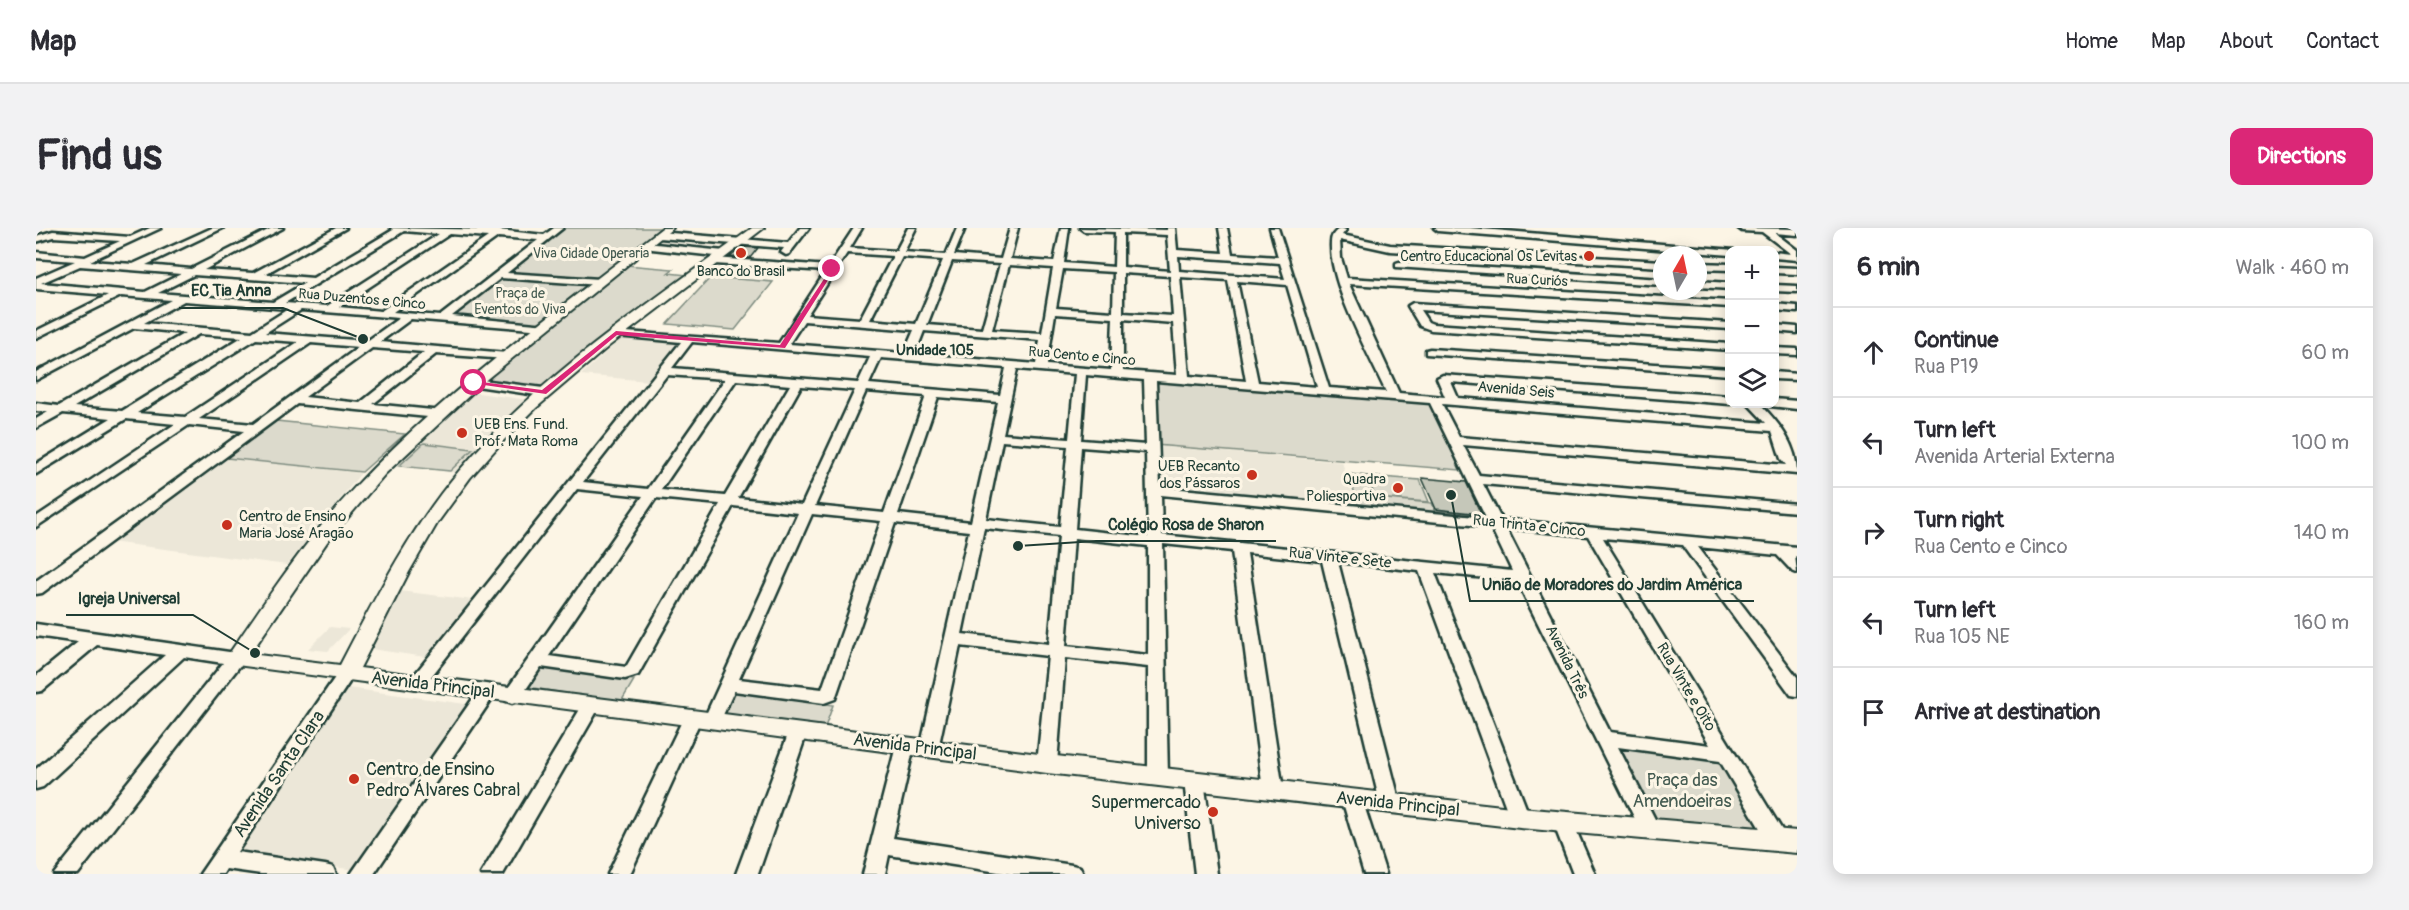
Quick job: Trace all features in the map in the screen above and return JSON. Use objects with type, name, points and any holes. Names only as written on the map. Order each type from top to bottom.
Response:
[{"type":"main road","points":[[346,674],[384,599],[442,505],[489,447],[543,392],[616,333],[759,228]]},
{"type":"main road","points":[[236,659],[328,529],[378,471],[474,383],[663,232]]},
{"type":"main road","name":"Avenida Principal","points":[[236,659],[1047,764],[1520,818],[1788,842]]},
{"type":"street","points":[[37,228],[131,240]]},
{"type":"street","points":[[36,240],[53,234],[90,234],[105,228]]},
{"type":"street","points":[[36,284],[157,228]]},
{"type":"street","points":[[135,267],[219,228]]},
{"type":"street","points":[[146,295],[279,228]]},
{"type":"street","points":[[255,276],[342,228]]},
{"type":"street","points":[[395,228],[547,238]]},
{"type":"street","points":[[274,305],[403,228]]},
{"type":"street","points":[[383,314],[507,228]]},
{"type":"street","points":[[442,319],[560,228]]},
{"type":"street","points":[[707,239],[720,228]]},
{"type":"street","points":[[776,265],[805,228]]},
{"type":"street","points":[[782,347],[858,228]]},
{"type":"street","points":[[863,323],[912,228]]},
{"type":"street","points":[[908,357],[962,228]]},
{"type":"street","points":[[986,332],[1014,228]]},
{"type":"street","points":[[1041,368],[1065,228]]},
{"type":"street","points":[[1084,228],[1172,231],[1183,379]]},
{"type":"street","points":[[1223,228],[1228,257]]},
{"type":"street","points":[[1274,228],[1324,390]]},
{"type":"street","points":[[1345,228],[1336,236],[1335,244],[1343,281],[1394,396]]},
{"type":"street","points":[[1437,228],[1508,231],[1725,252]]},
{"type":"street","points":[[1742,228],[1797,232]]},
{"type":"street","points":[[1117,374],[1119,229]]},
{"type":"street","points":[[1764,229],[1797,255]]},
{"type":"street","points":[[328,310],[452,230]]},
{"type":"street","points":[[663,232],[707,239],[791,246]]},
{"type":"street","points":[[1336,236],[1390,248],[1653,263]]},
{"type":"street","points":[[1586,240],[1693,345],[1725,371]]},
{"type":"street","points":[[646,246],[776,265],[832,269]]},
{"type":"street","points":[[1390,248],[1411,286]]},
{"type":"street","points":[[844,250],[1289,282]]},
{"type":"street","points":[[1174,254],[1283,260]]},
{"type":"street","points":[[1779,255],[1797,255]]},
{"type":"street","points":[[37,256],[135,267],[316,281]]},
{"type":"street","points":[[1399,266],[1653,282]]},
{"type":"street","points":[[1707,266],[1725,267]]},
{"type":"street","points":[[1779,270],[1797,271]]},
{"type":"street","points":[[499,275],[600,282]]},
{"type":"street","points":[[1232,278],[1253,385]]},
{"type":"street","name":"Rua Curiós","points":[[1343,281],[1725,304]]},
{"type":"street","name":"Rua Duzentos e Cinco","points":[[36,284],[59,288],[543,327]]},
{"type":"street","points":[[1707,285],[1725,286]]},
{"type":"street","points":[[36,299],[59,288]]},
{"type":"street","points":[[1779,288],[1797,289]]},
{"type":"street","points":[[36,335],[120,293]]},
{"type":"street","points":[[36,376],[182,298]]},
{"type":"street","points":[[1725,326],[1413,306],[1427,326],[1725,348]]},
{"type":"street","points":[[36,470],[299,307]]},
{"type":"street","points":[[1779,307],[1797,309]]},
{"type":"street","points":[[1051,312],[1178,320]]},
{"type":"street","points":[[36,589],[409,316]]},
{"type":"street","points":[[801,318],[1047,337]]},
{"type":"street","points":[[131,325],[507,356]]},
{"type":"street","points":[[1779,328],[1797,330]]},
{"type":"street","points":[[36,424],[196,331]]},
{"type":"street","name":"Rua Cento e Cinco","points":[[616,333],[1253,385]]},
{"type":"street","points":[[417,683],[689,339]]},
{"type":"street","points":[[36,522],[308,340]]},
{"type":"street","points":[[363,407],[434,351]]},
{"type":"street","points":[[1779,351],[1797,352]]},
{"type":"street","points":[[1430,352],[1725,371]]},
{"type":"street","points":[[619,874],[702,720],[728,684],[864,388],[877,354]]},
{"type":"street","points":[[929,749],[1012,365]]},
{"type":"street","points":[[664,371],[1004,399]]},
{"type":"street","points":[[1047,764],[1081,371]]},
{"type":"street","points":[[1779,375],[1797,377]]},
{"type":"street","points":[[512,696],[733,376]]},
{"type":"street","points":[[1150,376],[1158,777]]},
{"type":"street","points":[[1454,401],[1443,378],[1725,400]]},
{"type":"street","points":[[537,660],[625,673],[632,670],[797,382]]},
{"type":"street","points":[[474,383],[543,392]]},
{"type":"street","name":"Avenida Seis","points":[[1253,385],[1777,428]]},
{"type":"street","points":[[728,684],[782,692],[829,694],[933,393]]},
{"type":"street","name":"Avenida Três","points":[[1434,399],[1650,829]]},
{"type":"street","points":[[294,400],[438,414]]},
{"type":"street","points":[[1779,403],[1797,405]]},
{"type":"street","points":[[36,407],[256,428]]},
{"type":"street","points":[[1758,408],[1777,428],[1795,465]]},
{"type":"street","points":[[996,437],[1152,449]]},
{"type":"street","points":[[1454,440],[1795,465]]},
{"type":"street","points":[[1474,479],[1797,508]]},
{"type":"street","name":"Rua Vinte e Sete","points":[[574,485],[891,518],[1155,540],[1525,577]]},
{"type":"street","name":"Rua Trinta e Cinco","points":[[1153,490],[1790,551]]},
{"type":"street","name":"Rua Vinte e Oito","points":[[1593,533],[1726,754],[1788,842]]},
{"type":"street","points":[[1687,542],[1797,690]]},
{"type":"street","points":[[1239,548],[1273,790]]},
{"type":"street","points":[[1790,551],[1797,568]]},
{"type":"street","points":[[1329,557],[1390,803]]},
{"type":"street","points":[[1425,567],[1520,818]]},
{"type":"street","name":"Avenida Principal","points":[[36,630],[236,659]]},
{"type":"street","points":[[36,686],[94,638]]},
{"type":"street","points":[[953,639],[1156,662]]},
{"type":"street","points":[[36,781],[180,651]]},
{"type":"street","points":[[65,874],[236,659]]},
{"type":"street","name":"Avenida Santa Clara","points":[[216,867],[346,674]]},
{"type":"street","points":[[362,874],[487,692]]},
{"type":"street","points":[[492,874],[591,706]]},
{"type":"street","points":[[747,874],[798,732]]},
{"type":"street","points":[[1605,738],[1726,754]]},
{"type":"street","points":[[874,874],[905,746]]},
{"type":"street","points":[[1194,781],[1206,874]]},
{"type":"street","points":[[1352,799],[1375,874]]},
{"type":"street","points":[[1563,822],[1584,874]]},
{"type":"street","points":[[881,845],[1000,869],[1072,874]]},
{"type":"street","points":[[216,867],[325,874]]},
{"type":"shaded area","points":[[623,337],[680,341],[648,381],[581,375]]},
{"type":"shaded area","name":"UEB Ens. Fund. Prof. Mata Roma","points":[[471,392],[528,400],[458,473],[392,465]]},
{"type":"shaded area","name":"UEB Recanto dos Pássaros","points":[[1156,446],[1342,462],[1357,507],[1158,488]]},
{"type":"shaded area","name":"Centro de Ensino Maria José Aragão","points":[[225,458],[361,473],[287,565],[111,542]]},
{"type":"shaded area","points":[[399,591],[473,600],[425,657],[371,649]]},
{"type":"shaded area","points":[[330,627],[349,629],[328,651],[308,649]]},
{"type":"shaded area","name":"Centro de Ensino Pedro Álvares Cabral","points":[[348,688],[473,705],[355,870],[238,853]]},
{"type":"green space","name":"Viva Cidade Operaria","points":[[564,228],[663,228],[599,280],[502,274]]},
{"type":"green space","points":[[626,265],[673,269],[668,273],[688,275],[542,388],[485,380]]},
{"type":"green space","name":"Praça de Eventos do Viva","points":[[500,276],[594,283],[540,325],[446,318]]},
{"type":"green space","points":[[711,277],[773,282],[735,330],[667,324]]},
{"type":"green space","points":[[1155,380],[1431,402],[1460,470],[1155,445]]},
{"type":"green space","points":[[276,421],[405,434],[362,472],[226,458]]},
{"type":"green space","points":[[424,443],[473,449],[450,471],[399,466]]},
{"type":"green space","points":[[1349,474],[1367,476],[1374,495],[1368,476],[1420,480],[1429,502],[1375,498],[1432,503],[1435,510],[1483,515],[1485,519],[1359,508]]},
{"type":"green space","points":[[540,667],[634,680],[621,702],[527,687]]},
{"type":"green space","points":[[729,691],[833,705],[824,730],[717,714]]},
{"type":"green space","name":"Praça das Amendoeiras","points":[[1607,739],[1724,755],[1776,839],[1651,828]]},
{"type":"building","points":[[743,247],[758,248],[750,258],[730,257]]},
{"type":"building","points":[[1422,478],[1466,482],[1481,514],[1436,509]]},
{"type":"place","name":"Banco do Brasil","points":[[741,253]]},
{"type":"place","name":"Centro Educacional Os Levitas","points":[[1589,256]]},
{"type":"place","name":"EC Tia Anna","points":[[363,339]]},
{"type":"place","name":"UEB Ens. Fund. Prof. Mata Roma","points":[[462,433]]},
{"type":"place","name":"UEB Recanto dos Pássaros","points":[[1252,475]]},
{"type":"place","name":"Quadra Poliesportiva","points":[[1398,488]]},
{"type":"place","name":"União de Moradores do Jardim América","points":[[1451,495]]},
{"type":"place","name":"Centro de Ensino Maria José Aragão","points":[[227,525]]},
{"type":"place","name":"Colégio Rosa de Sharon","points":[[1018,546]]},
{"type":"place","name":"Igreja Universal","points":[[255,653]]},
{"type":"place","name":"Centro de Ensino Pedro Álvares Cabral","points":[[354,779]]},
{"type":"place","name":"Supermercado Universo","points":[[1213,812]]},
{"type":"district","name":"Unidade 105","points":[[935,350]]},
{"type":"route","points":[[474,383],[543,392],[616,333],[782,347],[832,269]]}]
